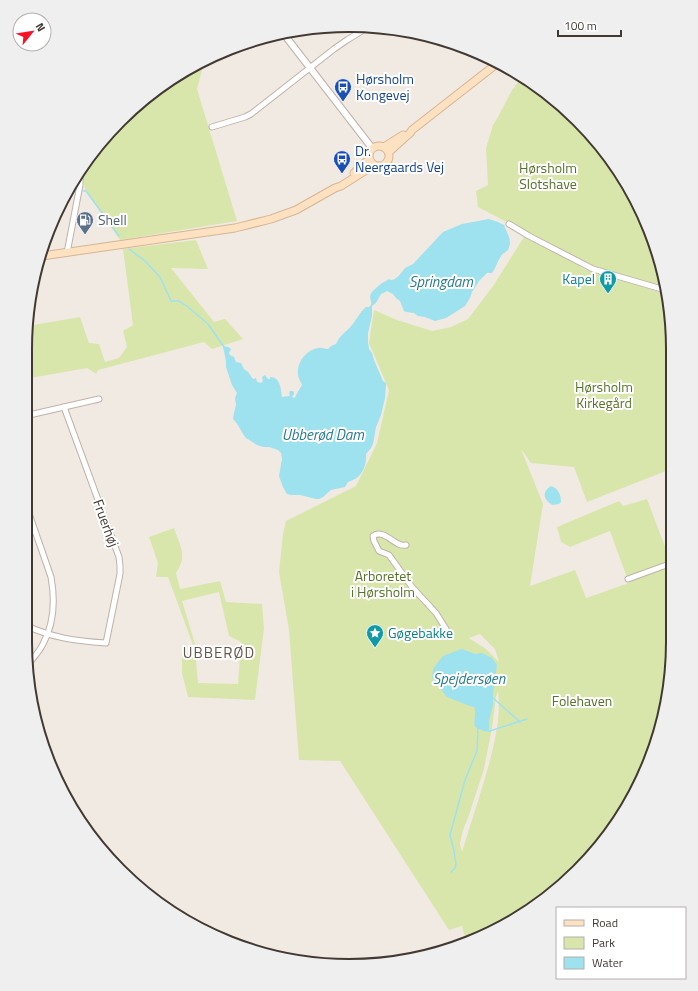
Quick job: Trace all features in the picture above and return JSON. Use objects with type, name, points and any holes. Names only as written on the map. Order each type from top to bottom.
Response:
[{"type":"main road","points":[[386,150],[408,131],[412,130],[493,67]]},
{"type":"main road","points":[[380,146],[386,150],[389,157],[386,164],[380,166],[372,162],[369,156],[372,148],[380,146]]},
{"type":"main road","points":[[46,255],[235,228],[271,219],[296,210],[341,186],[372,162]]},
{"type":"street","points":[[212,127],[251,114],[347,40],[361,33]]},
{"type":"street","points":[[287,38],[372,148]]},
{"type":"street","points":[[67,253],[80,181]]},
{"type":"street","points":[[509,224],[529,236],[594,269],[660,289]]},
{"type":"street","points":[[32,414],[99,399]]},
{"type":"street","name":"Fruerhøj","points":[[47,634],[84,641],[106,643],[120,574],[119,557],[64,407]]},
{"type":"street","points":[[32,522],[54,589],[52,618],[43,644],[33,658]]},
{"type":"street","points":[[406,545],[403,546],[390,538],[378,534],[375,534],[373,538],[379,551],[388,555],[412,587],[436,613],[446,629]]},
{"type":"street","points":[[628,579],[666,565]]},
{"type":"street","points":[[32,628],[47,634]]},
{"type":"green space","points":[[203,68],[197,89],[237,221],[120,240],[85,190],[83,176],[111,140],[125,125],[173,85]]},
{"type":"green space","name":"Hørsholm Slotshave","points":[[519,81],[558,111],[587,140],[613,173],[624,191],[642,228],[660,286],[589,265],[478,207],[476,191],[488,185],[486,148],[493,125],[512,90]]},
{"type":"green space","points":[[524,237],[589,271],[661,292],[666,349],[666,471],[587,502],[574,467],[531,463],[521,449],[543,504],[530,586],[575,570],[586,598],[629,583],[610,531],[570,547],[561,542],[557,527],[619,501],[623,506],[647,499],[666,549],[666,642],[660,704],[649,744],[633,782],[613,818],[573,866],[542,893],[508,917],[465,937],[462,926],[449,930],[340,761],[299,760],[289,630],[279,572],[283,534],[286,521],[356,486],[377,443],[389,390],[369,343],[374,310],[397,320],[432,331],[451,327],[468,319],[493,286]],"holes":[[[480,634],[495,649],[499,662],[486,649],[469,638]],[[498,691],[499,700],[497,728],[486,775],[462,852],[460,844],[463,830],[484,769]]]},
{"type":"green space","points":[[196,240],[208,269],[171,268],[214,322],[225,319],[243,339],[212,349],[204,342],[98,370],[96,374],[87,368],[32,378],[33,325],[80,317],[89,343],[99,344],[105,362],[119,358],[127,347],[123,331],[133,325],[123,249]]},
{"type":"green space","points":[[174,528],[182,551],[182,561],[176,573],[180,589],[220,581],[226,602],[262,604],[264,628],[255,700],[188,697],[182,673],[182,655],[195,651],[198,683],[238,684],[241,642],[229,636],[219,592],[182,601],[195,644],[193,645],[168,577],[156,577],[158,563],[149,537]]},
{"type":"water","name":"Ubberød Dam","points":[[489,219],[504,225],[510,243],[508,250],[501,256],[492,273],[487,273],[479,281],[465,306],[446,318],[435,321],[404,311],[400,301],[393,294],[387,291],[381,294],[376,303],[372,306],[372,316],[368,333],[369,349],[386,385],[385,398],[381,415],[376,427],[373,444],[366,454],[364,468],[360,475],[348,482],[345,487],[331,490],[319,499],[287,494],[279,476],[282,459],[281,453],[278,450],[269,447],[257,445],[246,438],[233,419],[236,405],[235,398],[237,393],[232,385],[226,367],[223,347],[231,349],[229,353],[230,355],[234,357],[236,362],[241,363],[253,379],[256,378],[257,382],[261,383],[263,381],[262,377],[265,375],[268,379],[273,377],[278,381],[282,397],[289,396],[290,391],[293,391],[294,394],[292,397],[295,398],[302,385],[298,377],[298,369],[301,361],[310,351],[314,349],[328,349],[336,344],[339,338],[352,325],[362,311],[371,305],[370,296],[373,291],[389,279],[395,279],[405,268],[413,264],[443,232],[462,224]]},
{"type":"water","points":[[551,486],[556,488],[560,494],[561,502],[559,504],[552,505],[545,496],[546,491]]},
{"type":"water","name":"Spejdersøen","points":[[462,649],[475,654],[482,653],[492,658],[497,665],[493,705],[489,721],[489,732],[475,727],[474,707],[447,697],[432,678],[433,669],[443,656]]},
{"type":"waterway","points":[[83,191],[86,191],[119,236]]},
{"type":"waterway","points":[[129,249],[145,261],[160,277],[171,301],[179,301],[208,324],[224,347]]},
{"type":"waterway","points":[[493,698],[520,722]]},
{"type":"waterway","points":[[490,731],[527,719]]},
{"type":"waterway","points":[[451,872],[455,868],[456,864],[450,835],[465,780],[477,751],[478,728]]},
{"type":"place","name":"Hørsholm Kongevej","points":[[343,102]]},
{"type":"place","name":"Dr. Neergaards Vej","points":[[342,174]]},
{"type":"place","name":"Shell","points":[[85,235]]},
{"type":"place","name":"Kapel","points":[[608,294]]},
{"type":"place","name":"Gøgebakke","points":[[375,648]]},
{"type":"district","name":"UBBERØD","points":[[219,653]]},
{"type":"water label","name":"Springdam","points":[[441,282]]},
{"type":"park label","name":"Hørsholm Kirkegård","points":[[604,396]]},
{"type":"park label","name":"Arboretet i Hørsholm","points":[[383,584]]},
{"type":"park label","name":"Folehaven","points":[[582,701]]}]
